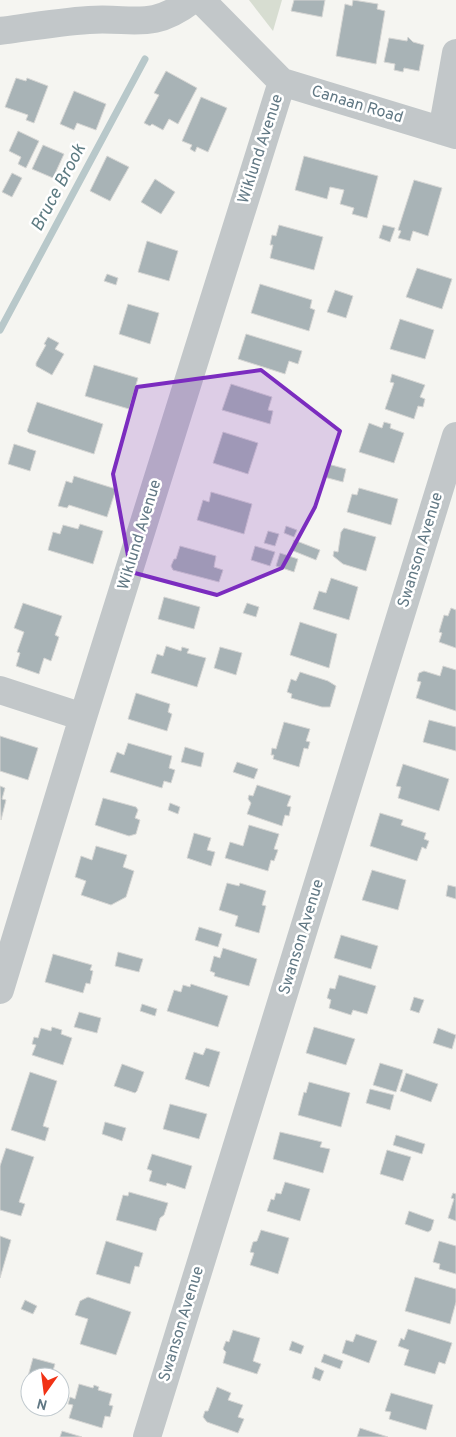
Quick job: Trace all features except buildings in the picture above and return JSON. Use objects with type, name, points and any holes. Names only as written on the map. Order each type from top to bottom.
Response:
[{"type":"street","points":[[0,31],[89,20],[149,21],[172,14],[192,0]]},
{"type":"street","name":"Canaan Road","points":[[200,0],[282,82],[449,133]]},
{"type":"street","points":[[449,133],[456,53]]},
{"type":"street","name":"Wiklund Avenue","points":[[0,990],[83,717],[282,82]]},
{"type":"street","name":"Swanson Avenue","points":[[147,1437],[456,436]]},
{"type":"street","points":[[0,690],[83,717]]},
{"type":"highlighted area","points":[[261,370],[340,431],[315,507],[282,568],[217,595],[131,572],[113,474],[137,387]]},
{"type":"shaded area","points":[[249,0],[282,0],[273,31]]},
{"type":"waterway","name":"Bruce Brook","points":[[0,330],[145,59]]}]
